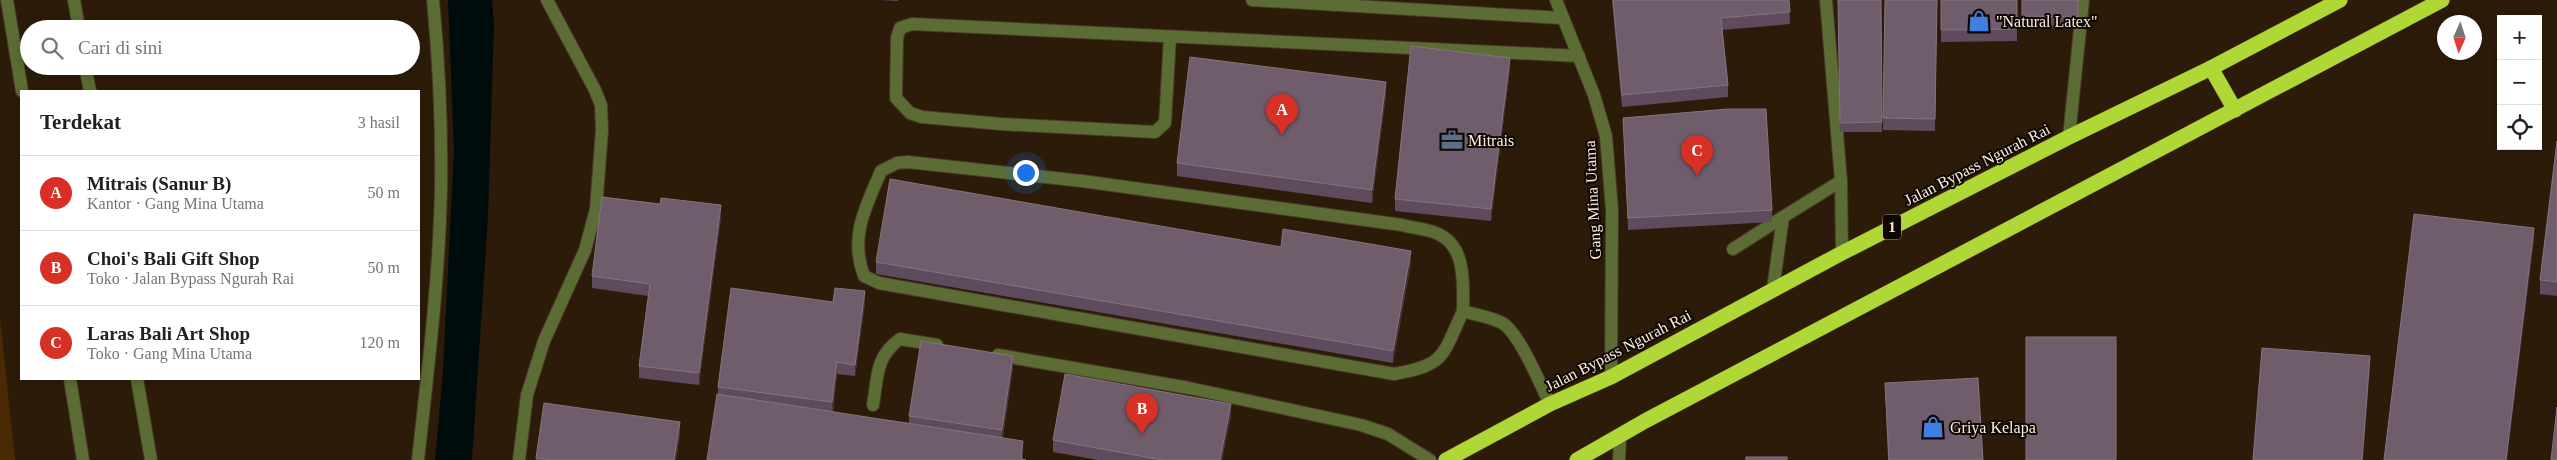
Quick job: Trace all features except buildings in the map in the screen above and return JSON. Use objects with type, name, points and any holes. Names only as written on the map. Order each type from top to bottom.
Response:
[{"type":"highway","name":"Jalan Bypass Ngurah Rai","points":[[1446,460],[1550,404],[1611,376],[1842,253],[2069,137],[2211,68],[2340,0]]},
{"type":"highway","points":[[1577,460],[1620,438],[1654,417],[2442,0]]},
{"type":"highway","points":[[2211,68],[2235,110]]},
{"type":"street","points":[[7,0],[22,90]]},
{"type":"street","points":[[74,0],[77,20]]},
{"type":"street","points":[[418,460],[430,345],[441,190],[440,74],[433,0]]},
{"type":"street","points":[[519,460],[527,395],[544,341],[585,250],[596,209],[602,130],[601,105],[595,90],[547,0]]},
{"type":"street","points":[[1252,0],[1561,18]]},
{"type":"street","name":"Gang Mina Utama","points":[[1556,0],[1561,18],[1594,95],[1606,136],[1610,171],[1611,376]]},
{"type":"street","points":[[1826,0],[1841,181],[1842,253]]},
{"type":"street","points":[[2069,137],[2083,0]]},
{"type":"street","points":[[1170,37],[1165,123],[1155,132],[1001,124],[922,117],[910,114],[896,98],[897,38],[900,28],[906,25],[1170,37],[1578,56]]},
{"type":"street","points":[[87,75],[90,90]]},
{"type":"street","points":[[908,162],[1082,181],[1402,225],[1437,233],[1454,244],[1463,274],[1463,311],[1440,359],[1422,370],[1394,374],[879,283],[864,276],[858,259],[858,224],[881,171],[897,163],[908,162]]},
{"type":"street","points":[[1733,249],[1841,181]]},
{"type":"street","points":[[1773,289],[1783,218]]},
{"type":"street","points":[[1463,311],[1490,318],[1505,325],[1525,353],[1550,404]]},
{"type":"street","points":[[873,405],[880,364],[887,348],[900,339],[948,347]]},
{"type":"street","points":[[987,354],[1189,388],[1361,425],[1388,434],[1430,460]]},
{"type":"street","points":[[70,380],[83,460]]},
{"type":"street","points":[[137,380],[151,460]]},
{"type":"street","points":[[1619,460],[1620,438]]},
{"type":"shaded area","points":[[448,0],[492,0],[494,24],[488,216],[472,460],[435,460],[443,372],[454,151]]},
{"type":"shaded area","points":[[0,318],[15,460],[0,460]]},
{"type":"place","name":"\"Natural Latex\"","points":[[1979,21]]},
{"type":"place","name":"Mitrais (Sanur B)","points":[[1282,135]]},
{"type":"place","name":"Mitrais","points":[[1452,140]]},
{"type":"place","name":"Laras Bali Art Shop","points":[[1697,176]]},
{"type":"place","name":"Griya Kelapa","points":[[1933,427]]},
{"type":"place","name":"Choi's Bali Gift Shop","points":[[1142,434]]}]
